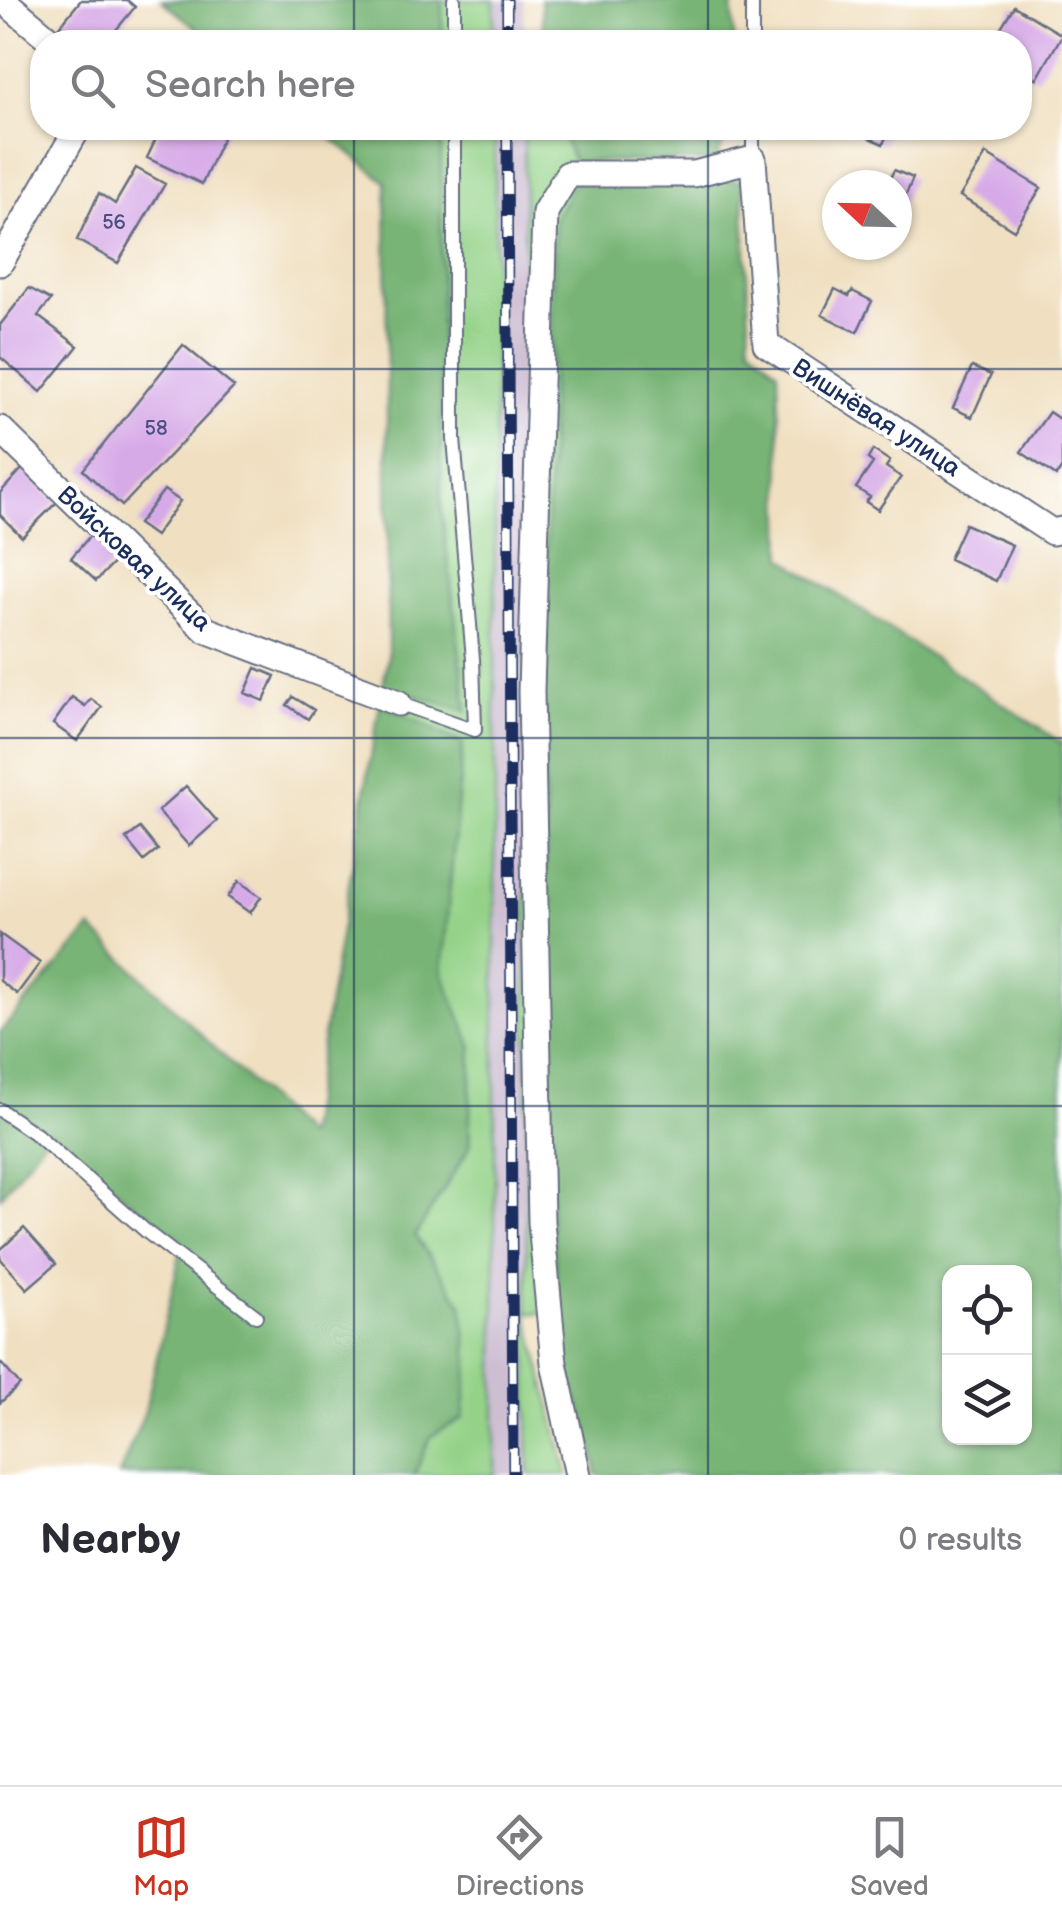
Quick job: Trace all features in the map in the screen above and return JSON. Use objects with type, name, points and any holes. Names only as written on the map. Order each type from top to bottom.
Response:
[{"type":"street","points":[[3,0],[39,30]]},
{"type":"street","points":[[0,263],[71,140]]},
{"type":"street","points":[[578,1475],[554,1363],[541,1222],[531,692],[545,212],[568,174],[694,174],[743,163]]},
{"type":"street","name":"Вишнёвая улица","points":[[743,163],[766,344],[1052,532],[1062,530]]},
{"type":"street","name":"Войсковая улица","points":[[0,430],[206,630],[398,704]]},
{"type":"lane","points":[[454,0],[454,30]]},
{"type":"lane","points":[[752,0],[752,30]]},
{"type":"lane","points":[[398,704],[475,730],[473,659],[454,439],[454,140]]},
{"type":"lane","points":[[743,163],[750,140]]},
{"type":"lane","points":[[0,1110],[37,1134],[148,1233],[256,1316]]},
{"type":"shaded area","points":[[494,0],[524,0],[524,30],[494,30]]},
{"type":"shaded area","points":[[495,140],[524,140],[529,1475],[495,1475]]},
{"type":"green space","points":[[161,0],[442,0],[442,30],[199,30]]},
{"type":"green space","points":[[442,0],[494,0],[494,30],[442,30]]},
{"type":"green space","points":[[541,0],[732,0],[733,30],[543,30]]},
{"type":"green space","points":[[334,140],[441,140],[441,506],[467,711],[383,686],[388,656],[386,182]]},
{"type":"green space","points":[[441,140],[495,140],[495,1475],[414,1475],[431,1436],[463,1418],[462,1304],[415,1236],[469,1148],[472,1046],[442,973],[463,744],[380,703],[383,686],[467,710],[441,506]]},
{"type":"green space","points":[[524,140],[564,140],[574,162],[561,1313],[527,1313]]},
{"type":"green space","points":[[564,140],[725,140],[715,161],[574,162]]},
{"type":"green space","points":[[743,180],[750,345],[778,371],[783,558],[1062,743],[1062,1475],[596,1475],[595,1459],[566,1362],[551,1223],[543,692],[555,217],[574,183]]},
{"type":"green space","points":[[380,703],[463,744],[442,972],[472,1046],[469,1148],[415,1236],[462,1304],[469,1364],[463,1418],[431,1436],[414,1475],[119,1475],[145,1411],[182,1246],[50,1132],[0,1197],[0,1032],[91,928],[306,1136]]},
{"type":"green space","points":[[527,1313],[568,1475],[529,1475]]},
{"type":"building","points":[[81,0],[127,0],[135,7],[116,30],[59,27]]},
{"type":"building","points":[[1014,6],[1062,35],[1037,79],[1032,76],[1032,30],[999,30]]},
{"type":"building","points":[[155,140],[222,140],[202,184],[147,158]]},
{"type":"building","points":[[986,154],[1041,188],[1014,230],[960,196]]},
{"type":"building","points":[[136,168],[165,184],[118,263],[77,240],[99,193],[115,204]]},
{"type":"building","points":[[29,288],[51,300],[38,316],[78,346],[41,392],[0,357],[0,325]]},
{"type":"building","points":[[835,289],[849,296],[852,291],[872,301],[857,332],[822,315]]},
{"type":"building","points":[[183,345],[234,387],[122,506],[83,470]]},
{"type":"building","points":[[972,367],[991,375],[972,417],[953,408]]},
{"type":"building","points":[[1049,412],[1062,421],[1062,467],[1056,476],[1021,452]]},
{"type":"building","points":[[873,450],[890,461],[886,467],[901,477],[878,510],[866,502],[870,497],[856,488],[873,463],[868,459]]},
{"type":"building","points":[[22,469],[57,502],[22,537],[0,515],[0,493]]},
{"type":"building","points":[[164,490],[180,501],[155,536],[138,524]]},
{"type":"building","points":[[965,524],[1012,545],[996,581],[949,559]]},
{"type":"building","points":[[95,530],[121,555],[96,581],[71,558]]},
{"type":"building","points":[[256,668],[275,676],[264,701],[245,693]]},
{"type":"building","points":[[72,697],[85,706],[91,699],[102,707],[77,741],[53,724]]},
{"type":"building","points":[[293,697],[314,710],[308,719],[287,705]]},
{"type":"building","points":[[186,786],[217,821],[189,846],[158,811]]},
{"type":"building","points":[[140,828],[158,850],[144,861],[126,839]]},
{"type":"building","points":[[239,881],[261,897],[250,913],[228,897]]},
{"type":"building","points":[[0,934],[40,963],[17,994],[0,981]]},
{"type":"building","points":[[24,1228],[56,1264],[27,1289],[0,1258],[0,1250]]},
{"type":"building","points":[[0,1362],[20,1385],[0,1403]]},
{"type":"railway","points":[[507,0],[507,30]]},
{"type":"railway","points":[[507,140],[513,1475]]}]
